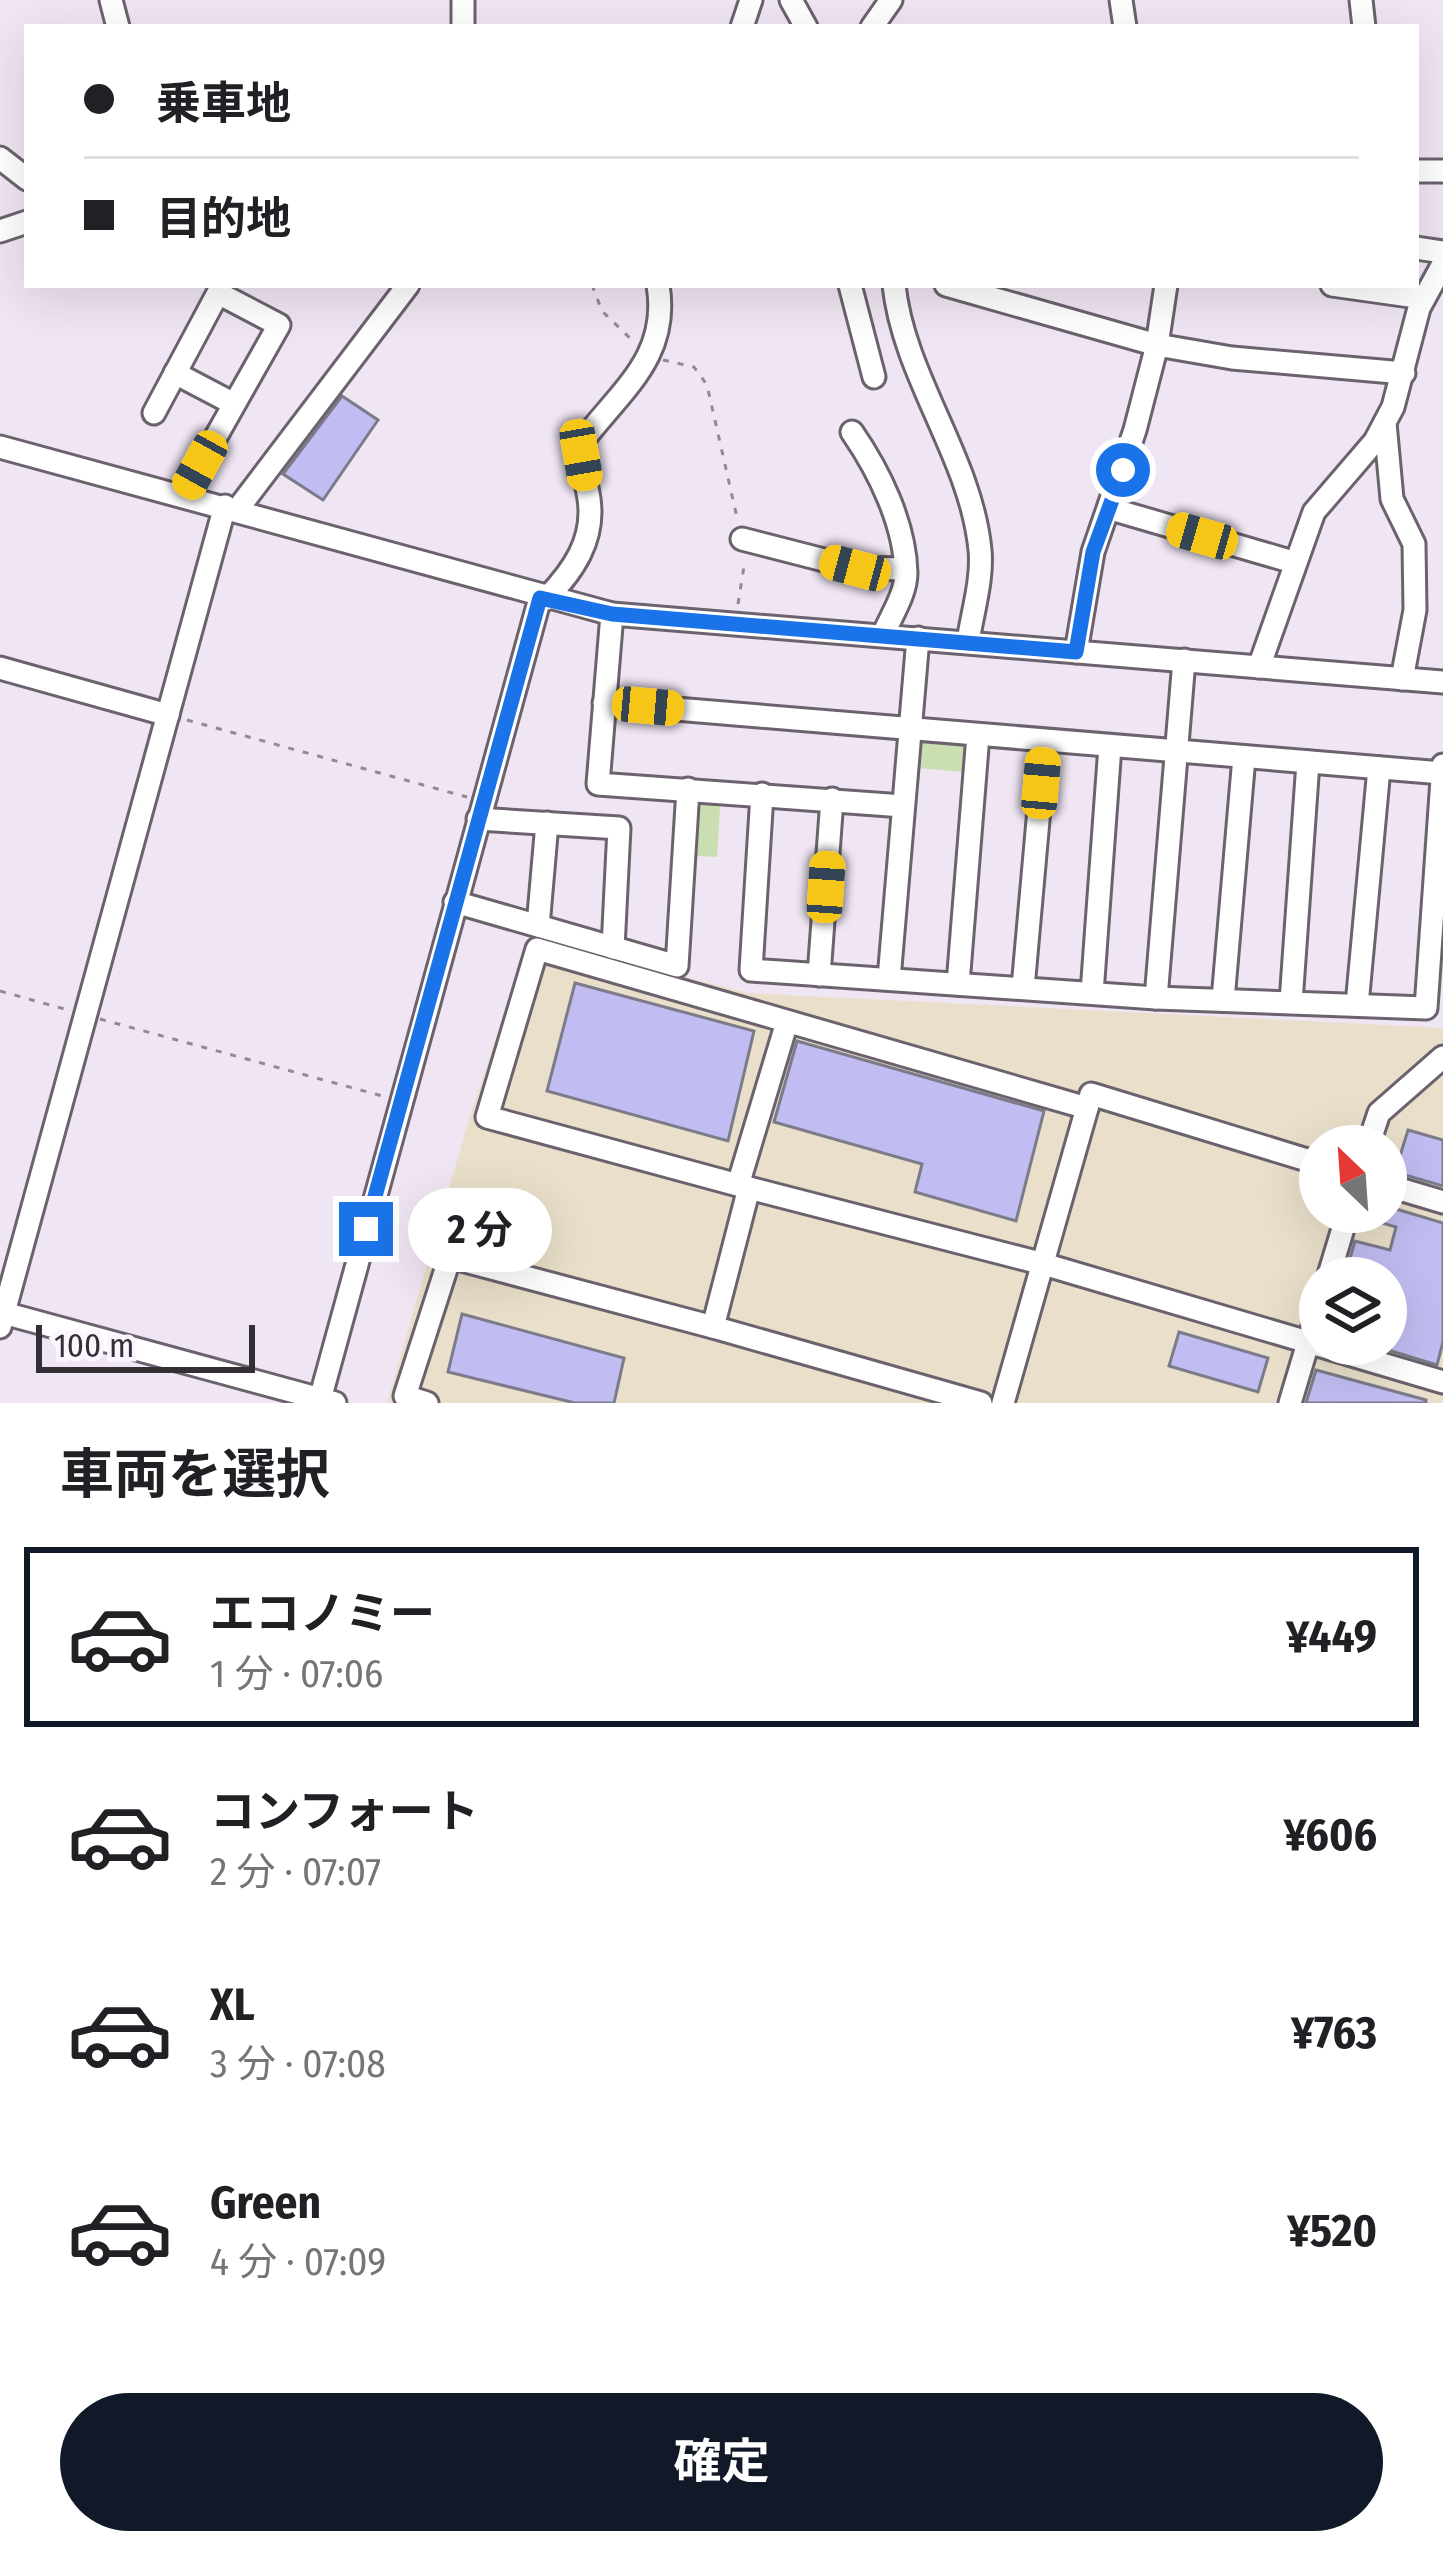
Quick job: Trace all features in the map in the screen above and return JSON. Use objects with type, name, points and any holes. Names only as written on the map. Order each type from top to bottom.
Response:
[{"type":"street","points":[[0,158],[24,177]]},
{"type":"street","points":[[1259,668],[1314,512],[1385,423],[1424,298],[1443,264]]},
{"type":"street","points":[[406,288],[231,508],[168,715],[1,1318],[325,1402],[455,902],[543,599],[572,572],[589,532],[581,443],[650,357],[661,323],[658,288]]},
{"type":"street","points":[[851,288],[874,377]]},
{"type":"street","points":[[894,288],[918,376],[947,441],[980,552],[968,642]]},
{"type":"street","points":[[957,288],[1157,345],[1276,363],[1404,374]]},
{"type":"street","points":[[1076,652],[1093,552],[1111,509],[1157,345],[1166,288]]},
{"type":"street","points":[[1353,288],[1424,298]]},
{"type":"street","points":[[154,413],[218,293],[279,325],[183,495]]},
{"type":"street","points":[[175,373],[235,404]]},
{"type":"street","points":[[1385,423],[1391,499],[1414,544],[1415,610],[1402,679]]},
{"type":"street","points":[[852,432],[884,489],[905,569],[901,596],[883,635]]},
{"type":"street","points":[[0,447],[543,599],[612,614],[1443,682]]},
{"type":"street","points":[[1111,509],[1293,562]]},
{"type":"street","points":[[742,538],[855,568],[905,569]]},
{"type":"street","points":[[612,614],[598,784],[903,806]]},
{"type":"street","points":[[889,980],[918,638]]},
{"type":"street","points":[[1156,998],[1184,660]]},
{"type":"street","points":[[0,668],[168,715]]},
{"type":"street","points":[[604,703],[1045,742],[1443,769],[1426,1008],[1156,998],[751,970],[762,794]]},
{"type":"street","points":[[958,984],[978,734]]},
{"type":"street","points":[[1022,988],[1045,742]]},
{"type":"street","points":[[1092,993],[1110,746]]},
{"type":"street","points":[[1223,1000],[1244,757]]},
{"type":"street","points":[[1292,1003],[1308,762]]},
{"type":"street","points":[[1357,1005],[1379,768]]},
{"type":"street","points":[[455,902],[676,967],[688,789]]},
{"type":"street","points":[[819,975],[832,800]]},
{"type":"street","points":[[480,810],[547,823],[619,828],[613,948]]},
{"type":"street","points":[[538,926],[547,823]]},
{"type":"street","points":[[1087,1108],[537,950],[487,1117],[1040,1263],[1299,1339]]},
{"type":"street","points":[[713,1327],[787,1022]]},
{"type":"street","points":[[1375,1125],[1379,1113],[1443,1057]]},
{"type":"street","points":[[1003,1403],[1091,1094],[1299,1158]]},
{"type":"street","points":[[1407,1191],[1443,1202]]},
{"type":"street","points":[[427,1403],[405,1396],[450,1257],[981,1403]]},
{"type":"street","points":[[1290,1403],[1301,1365]]},
{"type":"street","points":[[1386,1365],[1443,1382]]},
{"type":"path","points":[[593,288],[602,311],[650,357],[694,367],[707,386],[745,558],[735,624]]},
{"type":"path","points":[[168,715],[480,810]]},
{"type":"path","points":[[0,991],[401,1102]]},
{"type":"shaded area","points":[[529,937],[748,993],[1443,1028],[1443,1403],[387,1403],[469,1119]]},
{"type":"green space","points":[[910,729],[978,735],[975,773],[907,767]]},
{"type":"green space","points":[[688,789],[721,791],[717,857],[684,855]]},
{"type":"building","points":[[342,396],[378,420],[323,500],[283,474]]},
{"type":"building","points":[[575,983],[754,1031],[728,1141],[547,1091]]},
{"type":"building","points":[[797,1041],[1044,1111],[1016,1221],[915,1192],[922,1164],[774,1122]]},
{"type":"building","points":[[1407,1133],[1443,1140],[1443,1186],[1407,1176]]},
{"type":"building","points":[[1407,1212],[1443,1223],[1443,1342],[1437,1365],[1407,1356],[1407,1257],[1350,1257],[1355,1241],[1390,1250],[1394,1233],[1407,1233]]},
{"type":"building","points":[[462,1314],[624,1358],[614,1403],[575,1403],[448,1372]]},
{"type":"building","points":[[1179,1332],[1268,1358],[1258,1392],[1169,1366]]},
{"type":"building","points":[[1316,1370],[1426,1400],[1426,1403],[1306,1403]]},
{"type":"route","points":[[366,1229],[540,598],[612,614],[1076,652],[1093,552],[1123,470]]}]
